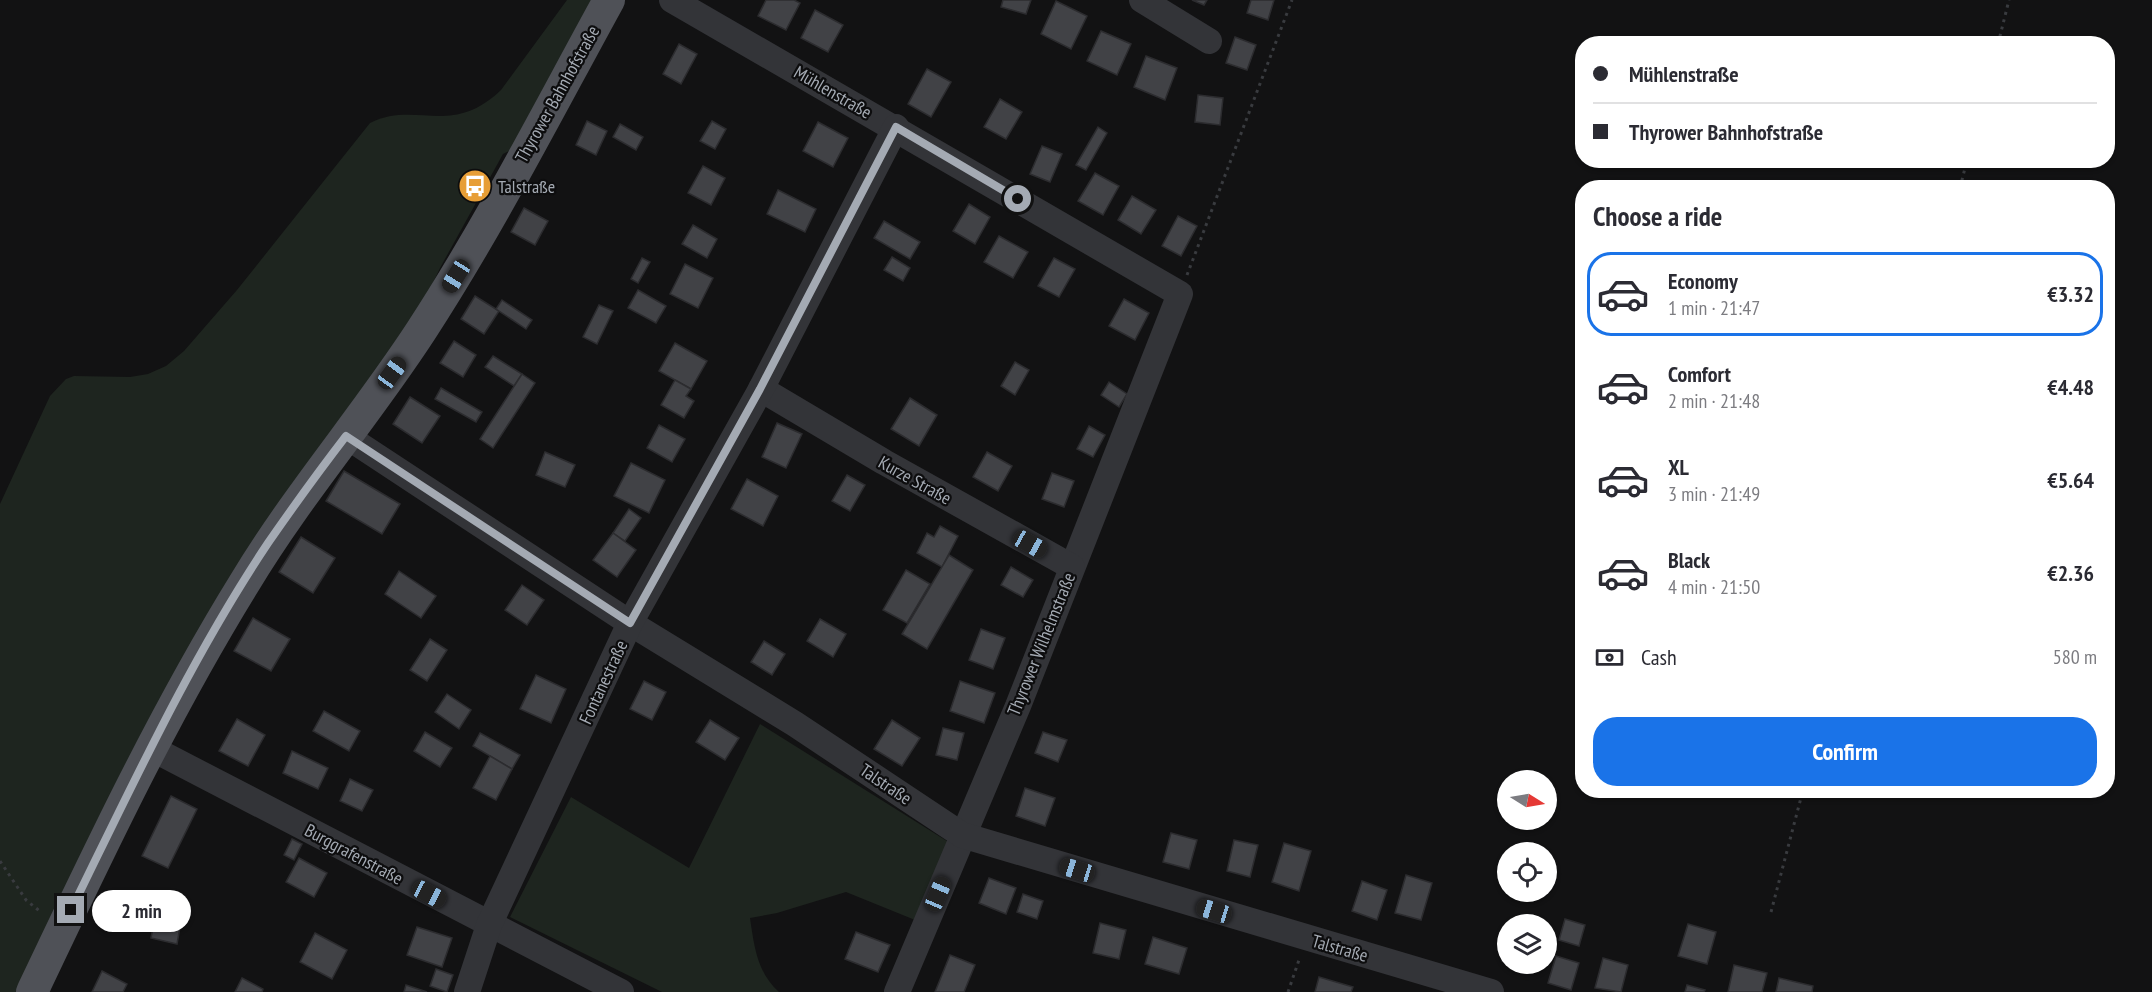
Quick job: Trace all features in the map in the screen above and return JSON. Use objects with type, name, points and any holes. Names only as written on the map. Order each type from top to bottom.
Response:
[{"type":"main road","name":"Thyrower Bahnhofstraße","points":[[32,992],[151,748],[267,544],[403,358],[456,276],[609,0]]},
{"type":"street","name":"Mühlenstraße","points":[[672,0],[896,127],[1180,294]]},
{"type":"street","points":[[1142,0],[1209,41]]},
{"type":"street","name":"Fontanestraße","points":[[467,992],[489,925],[630,623],[760,389],[896,127]]},
{"type":"street","name":"Thyrower Wilhelmstraße","points":[[897,992],[1018,705],[1180,294]]},
{"type":"street","name":"Kurze Straße","points":[[760,389],[884,462],[1072,567]]},
{"type":"street","name":"Talstraße","points":[[346,436],[630,623],[795,724],[962,835],[1306,939],[1491,992]]},
{"type":"street","name":"Burggrafenstraße","points":[[151,748],[621,992]]},
{"type":"path","points":[[1180,294],[1292,0]]},
{"type":"path","points":[[2000,36],[2009,0]]},
{"type":"path","points":[[1771,912],[1801,798]]},
{"type":"path","points":[[0,861],[26,900],[62,930]]},
{"type":"path","points":[[1288,992],[1306,939]]},
{"type":"shaded area","points":[[567,0],[599,0],[517,147],[503,154],[440,268],[414,323],[21,992],[0,992],[0,504],[50,396],[66,379],[74,376],[130,377],[148,374],[166,366],[184,351],[237,290],[370,123],[387,117],[403,115],[450,115],[466,112],[483,104],[501,90]]},
{"type":"shaded area","points":[[760,724],[950,843],[920,922],[846,892],[777,913],[750,918],[761,967],[779,992],[662,992],[510,917],[571,797],[689,868]]},
{"type":"building","points":[[766,0],[794,0],[800,3],[786,30],[758,16]]},
{"type":"building","points":[[1003,0],[1031,0],[1026,14],[1001,7]]},
{"type":"building","points":[[1192,0],[1207,0],[1204,5]]},
{"type":"building","points":[[1251,0],[1274,0],[1268,20],[1247,13]]},
{"type":"building","points":[[1056,1],[1087,16],[1071,49],[1041,34]]},
{"type":"building","points":[[815,10],[843,25],[828,52],[801,38]]},
{"type":"building","points":[[1101,31],[1131,44],[1117,75],[1087,61]]},
{"type":"building","points":[[1235,37],[1256,45],[1247,70],[1226,63]]},
{"type":"building","points":[[679,44],[697,54],[681,84],[663,74]]},
{"type":"building","points":[[1146,56],[1177,68],[1165,100],[1134,87]]},
{"type":"building","points":[[927,69],[951,82],[931,117],[908,104]]},
{"type":"building","points":[[1198,95],[1223,98],[1220,125],[1195,122]]},
{"type":"building","points":[[1000,99],[1022,112],[1006,139],[984,127]]},
{"type":"building","points":[[587,121],[607,131],[596,155],[576,145]]},
{"type":"building","points":[[712,121],[726,129],[715,149],[700,141]]},
{"type":"building","points":[[818,122],[848,138],[833,167],[803,151]]},
{"type":"building","points":[[620,124],[643,137],[636,150],[613,137]]},
{"type":"building","points":[[1098,127],[1107,133],[1086,170],[1076,165]]},
{"type":"building","points":[[1042,146],[1062,154],[1050,182],[1030,174]]},
{"type":"building","points":[[703,166],[725,178],[711,205],[688,193]]},
{"type":"building","points":[[1095,173],[1119,186],[1103,215],[1078,201]]},
{"type":"building","points":[[778,190],[816,209],[805,232],[767,214]]},
{"type":"building","points":[[1132,196],[1156,210],[1141,234],[1118,220]]},
{"type":"building","points":[[969,204],[990,217],[975,244],[953,231]]},
{"type":"building","points":[[524,208],[548,221],[535,245],[511,232]]},
{"type":"building","points":[[1178,216],[1197,226],[1181,256],[1162,246]]},
{"type":"building","points":[[884,221],[920,242],[910,259],[874,238]]},
{"type":"building","points":[[693,225],[717,239],[707,258],[682,244]]},
{"type":"building","points":[[999,236],[1028,252],[1013,278],[984,262]]},
{"type":"building","points":[[892,257],[910,268],[903,281],[884,270]]},
{"type":"building","points":[[642,258],[650,262],[638,283],[631,279]]},
{"type":"building","points":[[1054,258],[1075,269],[1059,297],[1038,286]]},
{"type":"building","points":[[685,264],[713,278],[698,308],[670,294]]},
{"type":"building","points":[[638,290],[666,306],[656,323],[628,308]]},
{"type":"building","points":[[475,296],[499,311],[484,334],[461,319]]},
{"type":"building","points":[[1124,299],[1149,313],[1135,340],[1109,326]]},
{"type":"building","points":[[502,300],[532,320],[526,329],[496,309]]},
{"type":"building","points":[[599,305],[613,311],[597,344],[583,337]]},
{"type":"building","points":[[454,341],[476,355],[463,377],[440,363]]},
{"type":"building","points":[[675,343],[707,361],[691,389],[659,371]]},
{"type":"building","points":[[493,356],[522,374],[514,386],[485,367]]},
{"type":"building","points":[[1015,362],[1029,370],[1015,395],[1001,386]]},
{"type":"building","points":[[522,374],[535,383],[493,448],[480,439]]},
{"type":"building","points":[[675,380],[691,389],[686,396],[694,401],[684,418],[661,405]]},
{"type":"building","points":[[1109,382],[1127,394],[1119,407],[1101,395]]},
{"type":"building","points":[[441,388],[482,412],[476,422],[435,399]]},
{"type":"building","points":[[410,397],[440,416],[422,443],[393,424]]},
{"type":"building","points":[[910,398],[937,415],[919,446],[891,429]]},
{"type":"building","points":[[777,423],[802,434],[786,468],[762,457]]},
{"type":"building","points":[[659,425],[685,439],[672,462],[647,448]]},
{"type":"building","points":[[1089,426],[1105,435],[1093,457],[1077,449]]},
{"type":"building","points":[[545,452],[575,465],[565,487],[536,475]]},
{"type":"building","points":[[987,452],[1012,466],[998,491],[973,477]]},
{"type":"building","points":[[631,463],[665,480],[649,513],[614,496]]},
{"type":"building","points":[[344,471],[400,504],[382,534],[326,501]]},
{"type":"building","points":[[1052,473],[1074,481],[1064,507],[1042,499]]},
{"type":"building","points":[[847,475],[865,485],[850,511],[832,501]]},
{"type":"building","points":[[747,479],[778,496],[763,526],[731,509]]},
{"type":"building","points":[[629,509],[641,518],[625,541],[613,533]]},
{"type":"building","points":[[940,526],[958,536],[942,567],[917,553],[927,533],[934,537]]},
{"type":"building","points":[[613,533],[636,550],[617,577],[593,560]]},
{"type":"building","points":[[301,537],[335,558],[313,593],[279,572]]},
{"type":"building","points":[[949,555],[973,570],[927,649],[902,634]]},
{"type":"building","points":[[1011,567],[1033,580],[1023,597],[1001,585]]},
{"type":"building","points":[[906,570],[930,584],[907,623],[883,610]]},
{"type":"building","points":[[399,571],[436,596],[421,618],[385,594]]},
{"type":"building","points":[[522,585],[544,600],[527,625],[505,610]]},
{"type":"building","points":[[253,618],[290,639],[271,671],[234,651]]},
{"type":"building","points":[[820,619],[846,634],[833,657],[807,641]]},
{"type":"building","points":[[981,629],[1005,638],[993,669],[969,660]]},
{"type":"building","points":[[430,639],[447,650],[427,681],[410,670]]},
{"type":"building","points":[[764,641],[785,654],[772,675],[751,662]]},
{"type":"building","points":[[536,675],[566,689],[551,723],[520,709]]},
{"type":"building","points":[[644,681],[666,692],[652,720],[630,709]]},
{"type":"building","points":[[960,681],[995,693],[984,723],[950,711]]},
{"type":"building","points":[[447,694],[471,710],[459,729],[435,712]]},
{"type":"building","points":[[324,711],[360,731],[349,751],[313,731]]},
{"type":"building","points":[[237,719],[265,735],[248,766],[219,751]]},
{"type":"building","points":[[710,720],[739,738],[725,760],[696,742]]},
{"type":"building","points":[[892,720],[920,738],[902,766],[874,749]]},
{"type":"building","points":[[943,728],[964,733],[957,760],[936,755]]},
{"type":"building","points":[[425,732],[452,748],[440,767],[414,751]]},
{"type":"building","points":[[1043,732],[1067,740],[1058,762],[1035,753]]},
{"type":"building","points":[[480,733],[520,755],[512,769],[473,746]]},
{"type":"building","points":[[292,751],[328,768],[318,789],[283,773]]},
{"type":"building","points":[[490,756],[512,769],[496,800],[473,788]]},
{"type":"building","points":[[350,779],[373,790],[362,811],[340,801]]},
{"type":"building","points":[[1025,788],[1055,798],[1045,826],[1016,816]]},
{"type":"building","points":[[171,796],[197,809],[168,868],[142,856]]},
{"type":"building","points":[[1171,833],[1197,840],[1189,869],[1163,862]]},
{"type":"building","points":[[292,839],[302,844],[294,860],[284,855]]},
{"type":"building","points":[[1234,840],[1258,845],[1250,877],[1227,871]]},
{"type":"building","points":[[1284,843],[1311,851],[1299,891],[1272,882]]},
{"type":"building","points":[[299,858],[327,873],[314,897],[286,882]]},
{"type":"building","points":[[1406,875],[1432,883],[1421,920],[1395,913]]},
{"type":"building","points":[[989,878],[1016,888],[1006,914],[979,903]]},
{"type":"building","points":[[1362,881],[1387,890],[1377,920],[1352,911]]},
{"type":"building","points":[[1023,894],[1043,901],[1037,919],[1017,912]]},
{"type":"building","points":[[1565,919],[1585,925],[1579,946],[1559,940]]},
{"type":"building","points":[[154,922],[180,927],[177,944],[151,938]]},
{"type":"building","points":[[1100,923],[1126,930],[1119,959],[1093,953]]},
{"type":"building","points":[[1688,924],[1716,932],[1707,964],[1678,956]]},
{"type":"building","points":[[417,927],[452,938],[442,967],[407,955]]},
{"type":"building","points":[[856,932],[890,945],[878,972],[845,959]]},
{"type":"building","points":[[315,933],[347,950],[332,979],[300,962]]},
{"type":"building","points":[[1153,937],[1187,948],[1179,974],[1145,964]]},
{"type":"building","points":[[950,955],[975,965],[964,992],[935,992]]},
{"type":"building","points":[[1557,956],[1579,963],[1571,990],[1548,983],[1551,974],[1557,974]]},
{"type":"building","points":[[1603,958],[1628,965],[1621,992],[1595,988]]},
{"type":"building","points":[[1734,965],[1767,973],[1762,992],[1728,992]]},
{"type":"building","points":[[436,969],[453,975],[447,992],[430,986]]},
{"type":"building","points":[[102,971],[127,984],[123,992],[92,992]]},
{"type":"building","points":[[1319,977],[1353,987],[1351,992],[1315,992]]},
{"type":"building","points":[[242,978],[263,989],[262,992],[235,992]]},
{"type":"building","points":[[1779,978],[1813,986],[1812,992],[1776,992]]},
{"type":"building","points":[[406,985],[427,992],[404,992]]},
{"type":"building","points":[[1687,985],[1705,990],[1704,992],[1685,992]]},
{"type":"place","name":"Talstraße","points":[[475,186]]},
{"type":"route","points":[[71,910],[151,748],[242,585],[267,544],[346,436],[630,623],[760,389],[896,127],[1018,199]]}]
